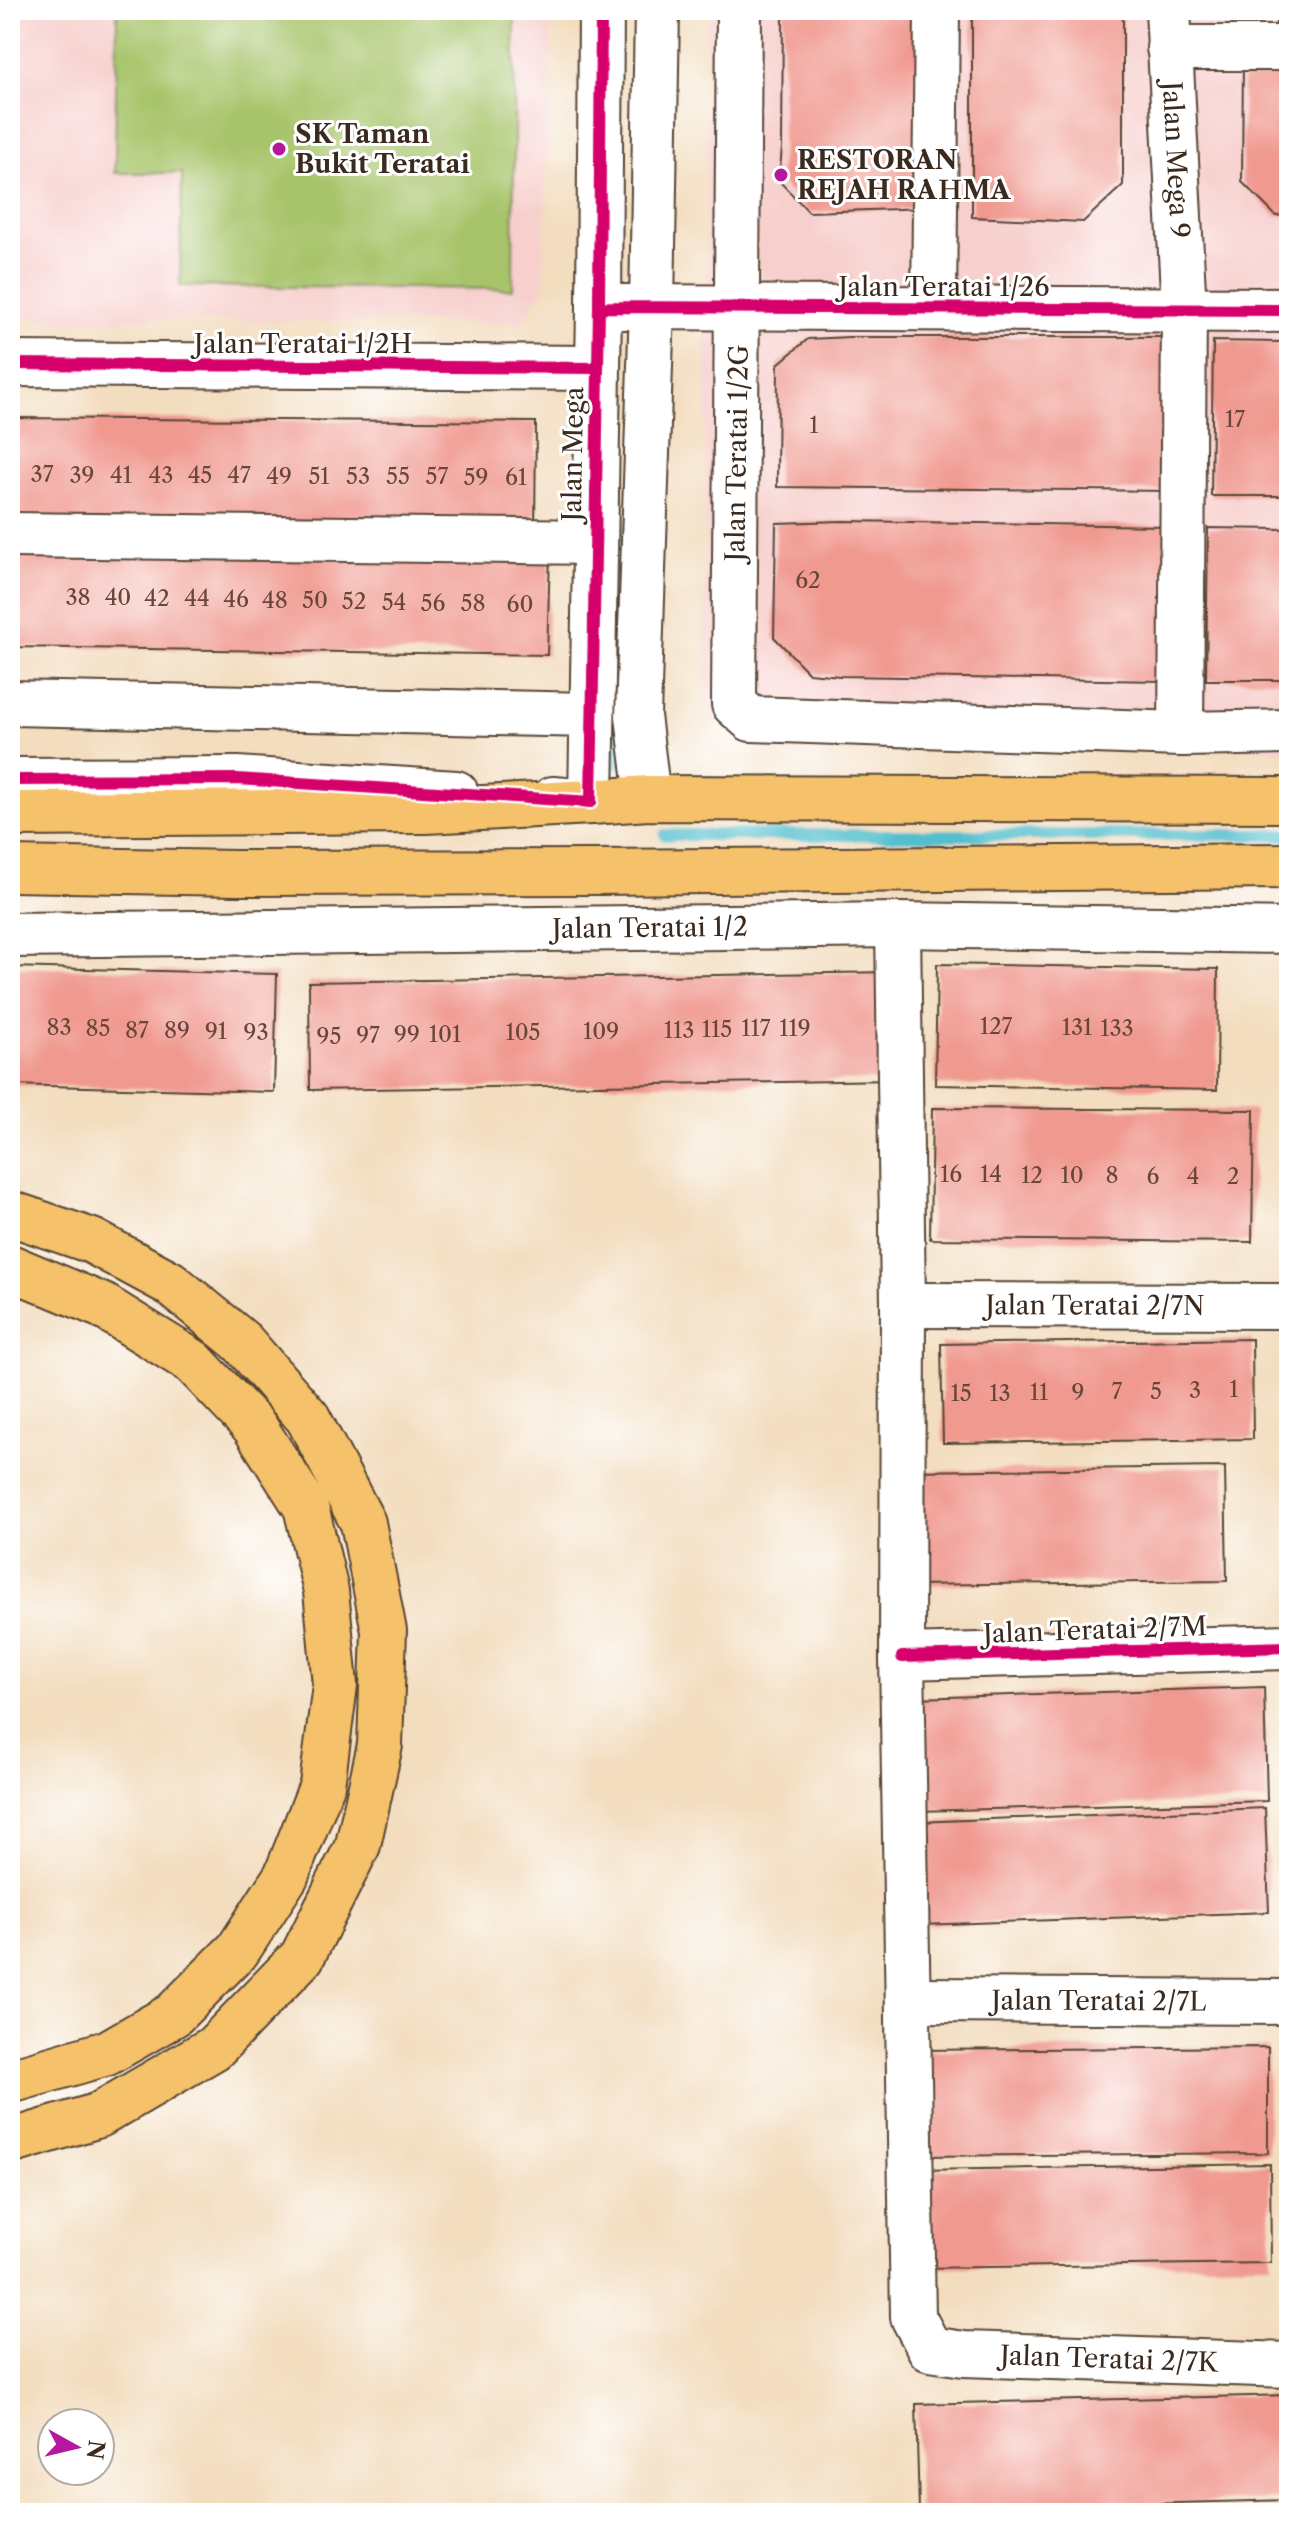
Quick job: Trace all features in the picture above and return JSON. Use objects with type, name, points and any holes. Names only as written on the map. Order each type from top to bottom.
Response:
[{"type":"main road","points":[[10,814],[426,811],[648,798],[1289,800]]},
{"type":"main road","points":[[10,869],[237,873],[1289,866]]},
{"type":"main road","points":[[10,1213],[92,1241],[170,1283],[242,1342],[308,1418],[363,1523],[384,1631],[380,1745],[358,1845],[302,1957],[214,2048],[99,2115],[10,2142]]},
{"type":"main road","points":[[10,1267],[103,1306],[193,1362],[254,1426],[306,1507],[326,1591],[335,1685],[322,1785],[286,1876],[238,1950],[173,2015],[107,2053],[10,2081]]},
{"type":"street","name":"Jalan Mega","points":[[591,802],[601,10]]},
{"type":"street","points":[[648,798],[638,716],[652,307],[657,10]]},
{"type":"street","name":"Jalan Teratai 1/2G","points":[[739,10],[734,704],[751,719],[1181,734]]},
{"type":"street","points":[[934,308],[937,10]]},
{"type":"street","points":[[1169,29],[1289,48]]},
{"type":"street","name":"Jalan Mega 9","points":[[1169,29],[1184,310],[1181,734]]},
{"type":"street","name":"Jalan Teratai 1/26","points":[[599,307],[1289,310]]},
{"type":"street","name":"Jalan Teratai 1/2H","points":[[10,364],[596,368]]},
{"type":"street","points":[[10,535],[594,542]]},
{"type":"street","points":[[10,703],[591,715]]},
{"type":"street","points":[[1181,734],[1289,732]]},
{"type":"street","points":[[10,780],[237,779],[591,802]]},
{"type":"street","points":[[898,925],[903,1305],[902,1657],[909,2000]]},
{"type":"street","name":"Jalan Teratai 1/2","points":[[10,935],[898,925],[1289,931]]},
{"type":"street","name":"Jalan Teratai 2/7N","points":[[903,1305],[1289,1306]]},
{"type":"street","name":"Jalan Teratai 2/7M","points":[[902,1657],[1289,1647]]},
{"type":"street","name":"Jalan Teratai 2/7L","points":[[909,2000],[1289,2002]]},
{"type":"street","name":"Jalan Teratai 2/7K","points":[[909,2000],[913,2317],[930,2349],[964,2354],[1289,2365]]},
{"type":"shaded area","name":"SK Taman Bukit Teratai","points":[[10,10],[552,10],[543,288],[522,323],[10,319]]},
{"type":"shaded area","points":[[707,10],[1226,10],[1227,61],[1289,63],[1289,750],[738,740],[705,705]]},
{"type":"green space","name":"SK Taman Bukit Teratai","points":[[117,10],[515,10],[513,289],[180,286],[182,173],[115,173]]},
{"type":"building","points":[[783,10],[930,10],[928,208],[809,212],[779,181]]},
{"type":"building","points":[[972,10],[1123,10],[1123,185],[1083,222],[972,217]]},
{"type":"building","points":[[1276,10],[1289,10],[1289,40],[1276,40]]},
{"type":"building","points":[[1243,59],[1289,61],[1289,215],[1276,216],[1242,182]]},
{"type":"building","points":[[1170,337],[1169,491],[777,487],[778,364],[808,339]]},
{"type":"building","points":[[1213,341],[1289,342],[1289,496],[1211,496]]},
{"type":"building","points":[[10,418],[536,422],[535,533],[10,530]]},
{"type":"building","points":[[843,521],[1166,526],[1164,681],[809,673],[774,637],[776,523]]},
{"type":"building","points":[[1208,528],[1289,529],[1289,680],[1206,680]]},
{"type":"building","points":[[10,544],[550,553],[547,655],[10,647]]},
{"type":"building","points":[[937,964],[1218,969],[1217,1090],[935,1085]]},
{"type":"building","points":[[10,967],[277,974],[274,1092],[10,1085]]},
{"type":"building","points":[[891,972],[893,1080],[310,1090],[309,982]]},
{"type":"building","points":[[932,1108],[1254,1110],[1252,1242],[930,1239]]},
{"type":"building","points":[[1252,1339],[1253,1439],[943,1443],[941,1344]]},
{"type":"building","points":[[1225,1467],[1227,1581],[908,1585],[907,1471]]},
{"type":"building","points":[[1264,1687],[1267,1801],[918,1811],[915,1698]]},
{"type":"building","points":[[1265,1808],[1269,1912],[921,1925],[917,1822]]},
{"type":"building","points":[[1268,2047],[1268,2153],[917,2156],[916,2050]]},
{"type":"building","points":[[1270,2164],[1271,2263],[918,2268],[917,2170]]},
{"type":"building","points":[[1289,2395],[1289,2500],[919,2510],[916,2404]]},
{"type":"waterway","points":[[615,764],[618,499]]},
{"type":"waterway","points":[[665,835],[1289,835]]},
{"type":"cycle path","points":[[10,780],[237,779],[591,802],[601,10]]},
{"type":"cycle path","points":[[599,307],[1289,310]]},
{"type":"cycle path","points":[[10,364],[596,368]]},
{"type":"cycle path","points":[[902,1657],[1289,1647]]},
{"type":"place","name":"SK Taman Bukit Teratai","points":[[279,149]]},
{"type":"place","name":"RESTORAN REJAH RAＨMA","points":[[781,175]]}]
